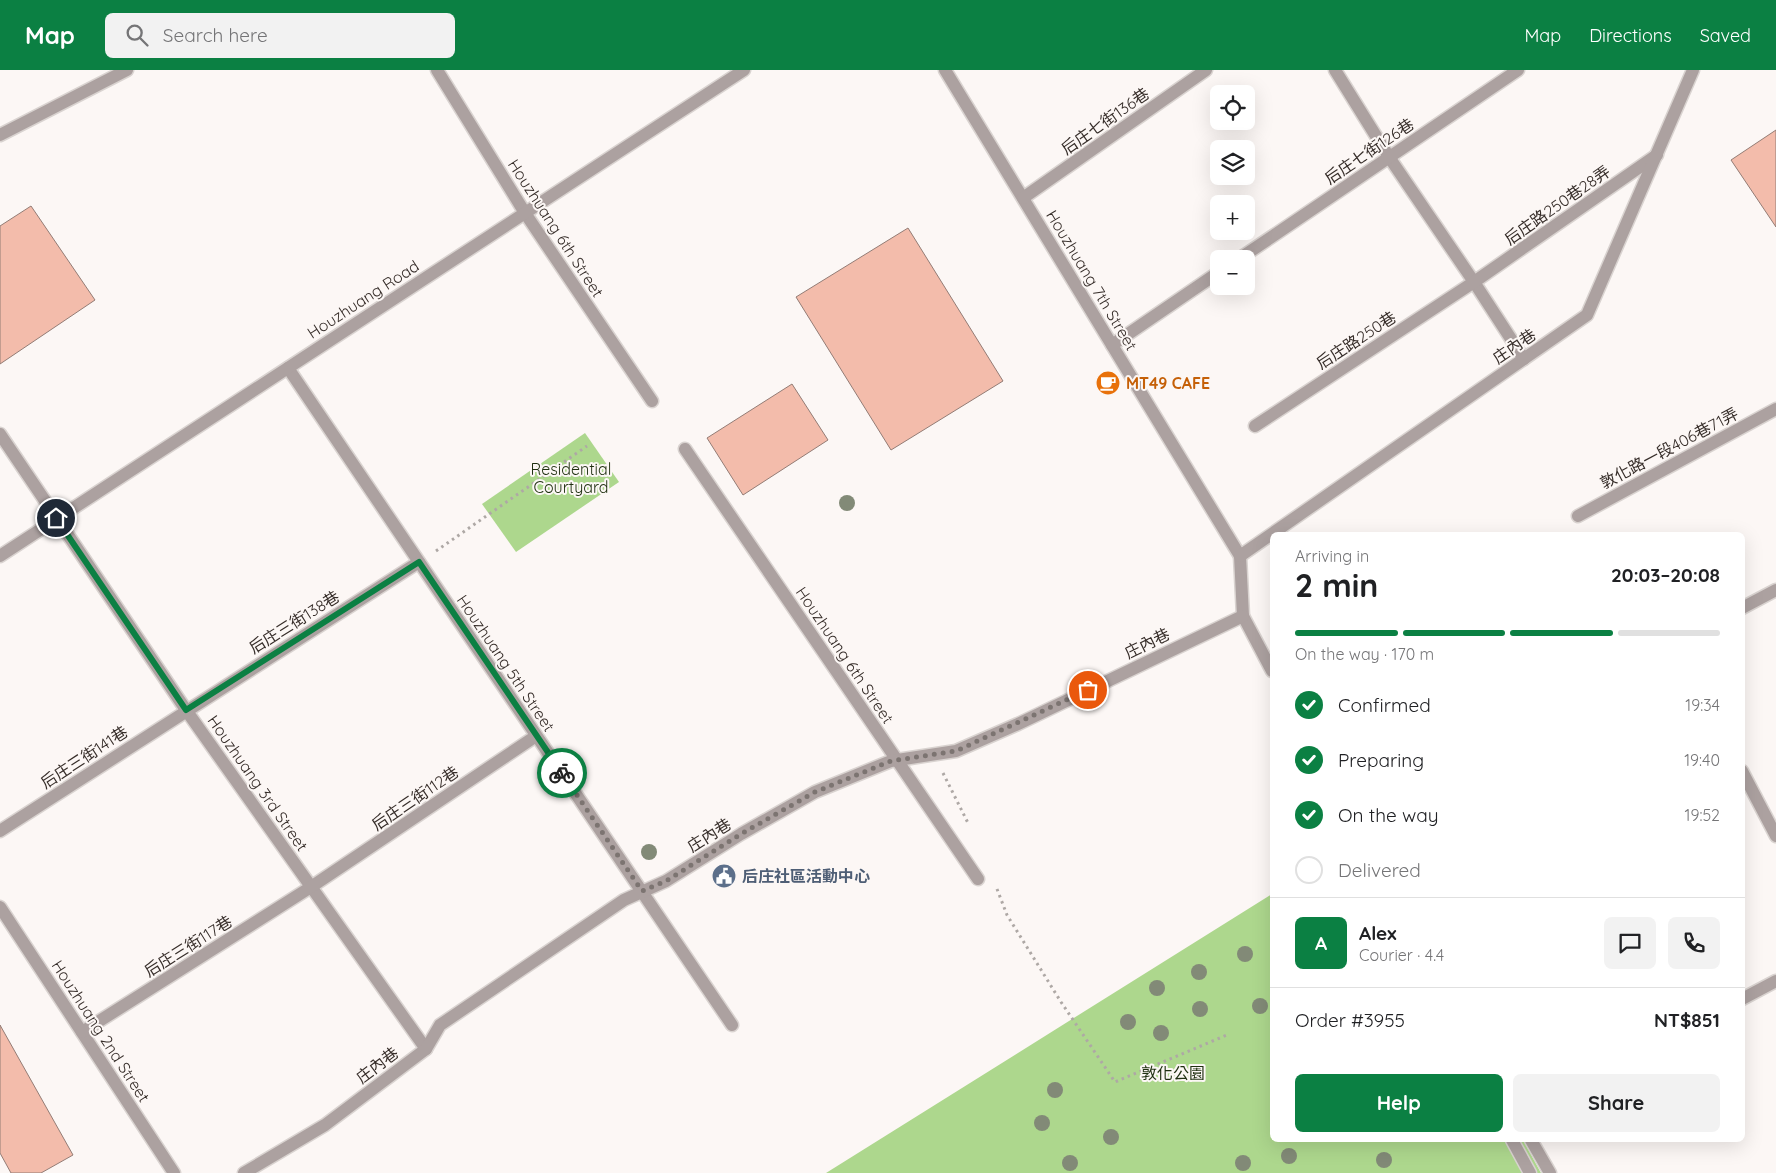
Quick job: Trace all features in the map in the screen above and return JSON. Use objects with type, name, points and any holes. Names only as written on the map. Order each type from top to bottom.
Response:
[{"type":"street","points":[[0,135],[127,70]]},
{"type":"street","name":"Houzhuang 6th Street","points":[[437,70],[525,213],[652,401]]},
{"type":"street","name":"Houzhuang Road","points":[[0,556],[744,70]]},
{"type":"street","name":"Houzhuang 7th Street","points":[[945,70],[1240,556],[1242,616],[1270,666]]},
{"type":"street","name":"后庄七街136巷","points":[[1023,198],[1206,70]]},
{"type":"street","points":[[1335,70],[1389,157],[1524,359]]},
{"type":"street","name":"后庄七街126巷","points":[[1252,250],[1518,70]]},
{"type":"street","name":"庄內巷","points":[[1275,532],[1587,315],[1658,154],[1692,70]]},
{"type":"street","name":"后庄路250巷28弄","points":[[1474,282],[1658,154]]},
{"type":"street","points":[[1112,345],[1210,278]]},
{"type":"street","name":"后庄路250巷","points":[[1255,426],[1474,282]]},
{"type":"street","name":"Houzhuang 5th Street","points":[[288,368],[732,1025]]},
{"type":"street","name":"敦化路一段406巷71弄","points":[[1578,516],[1776,410]]},
{"type":"street","name":"Houzhuang 3rd Street","points":[[0,434],[186,710],[426,1048]]},
{"type":"street","name":"Houzhuang 6th Street","points":[[686,450],[978,879]]},
{"type":"street","name":"庄內巷","points":[[1240,556],[1270,535]]},
{"type":"street","name":"后庄三街138巷","points":[[186,710],[419,562]]},
{"type":"street","points":[[1745,606],[1776,590]]},
{"type":"street","name":"庄內巷","points":[[244,1173],[325,1125],[426,1048],[440,1025],[624,900],[666,881],[741,834],[815,792],[897,760],[956,751],[1018,724],[1242,616]]},
{"type":"street","name":"后庄三街141巷","points":[[0,831],[186,710]]},
{"type":"street","name":"后庄三街112巷","points":[[311,888],[536,736]]},
{"type":"street","points":[[1745,777],[1776,836]]},
{"type":"street","name":"后庄三街117巷","points":[[82,1032],[311,888]]},
{"type":"street","name":"Houzhuang 2nd Street","points":[[0,907],[174,1173]]},
{"type":"street","points":[[1745,998],[1776,981]]},
{"type":"street","points":[[1513,1142],[1530,1173]]},
{"type":"street","points":[[1531,1142],[1550,1173]]},
{"type":"path","points":[[419,562],[587,446]]},
{"type":"path","points":[[934,754],[969,826]]},
{"type":"path","points":[[996,888],[1007,915],[1061,1002],[1115,1082],[1227,1034]]},
{"type":"green space","name":"Residential Courtyard","points":[[585,433],[619,482],[516,552],[482,504]]},
{"type":"green space","name":"敦化公園","points":[[1270,895],[1270,1142],[1524,1142],[1541,1173],[826,1173]]},
{"type":"building","points":[[1776,130],[1776,227],[1731,160]]},
{"type":"building","points":[[31,206],[95,300],[0,364],[0,226]]},
{"type":"building","points":[[908,228],[1003,381],[891,450],[796,297]]},
{"type":"building","points":[[792,384],[828,440],[743,495],[707,438]]},
{"type":"building","points":[[0,1025],[73,1155],[41,1173],[11,1173],[0,1153]]},
{"type":"way so far","points":[[562,773],[642,891],[666,881],[741,834],[815,792],[891,761],[956,751],[1088,690]]},
{"type":"place","name":"MT49 CAFE","points":[[1108,383]]},
{"type":"place","name":"后庄社區活動中心","points":[[724,876]]},
{"type":"route","points":[[56,518],[186,710],[419,562],[562,773]]}]
